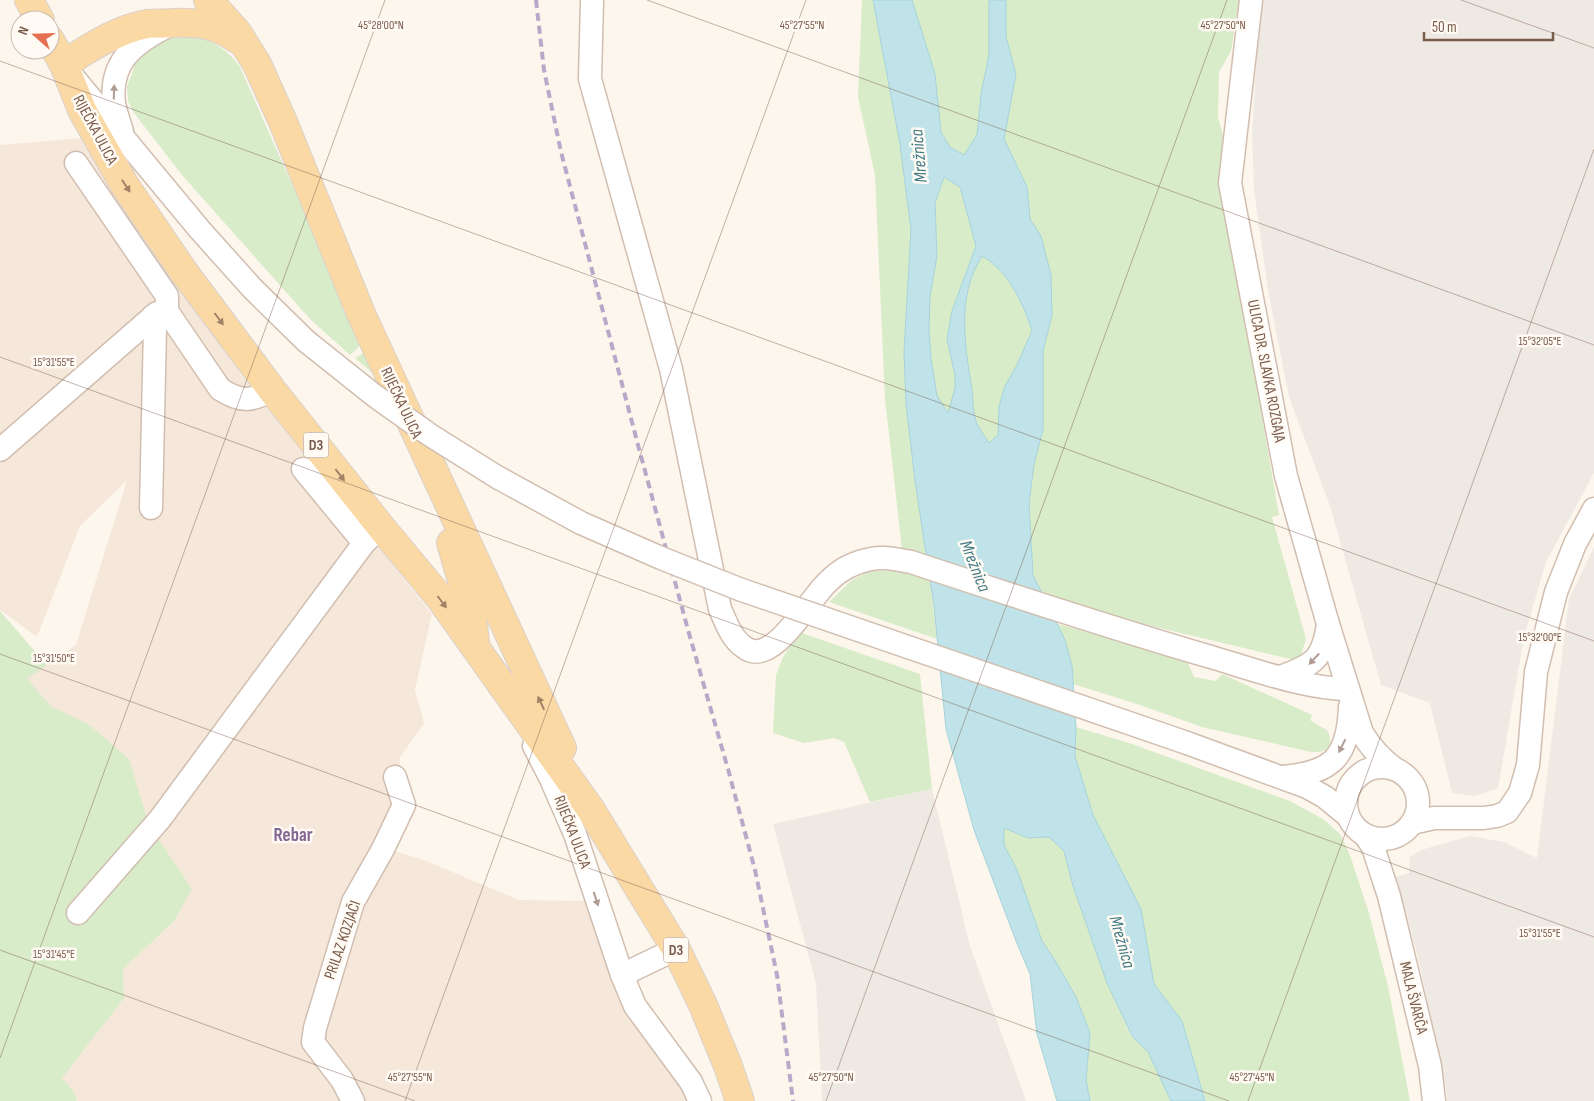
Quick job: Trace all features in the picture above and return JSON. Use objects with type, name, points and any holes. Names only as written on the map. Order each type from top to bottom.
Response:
[{"type":"main road","name":"RIJEČKA ULICA","points":[[208,0],[237,32],[257,64],[283,122],[362,316],[428,462],[591,810]]},
{"type":"main road","points":[[64,65],[78,55],[127,30],[148,24],[202,23],[227,32],[246,45]]},
{"type":"main road","name":"RIJEČKA ULICA","points":[[60,58],[82,110],[124,184],[184,272],[272,390],[372,534],[440,598],[591,810],[676,950],[703,1005],[740,1101]]},
{"type":"main road","points":[[428,462],[472,615],[476,647]]},
{"type":"street","points":[[592,0],[590,78],[671,369],[720,609],[734,638],[744,648],[753,652],[767,649],[781,638],[824,586],[839,572],[858,562],[884,558],[911,562],[1121,631],[1280,677],[1349,694],[1347,736],[1334,761],[1320,770],[1302,775],[1280,777]]},
{"type":"street","name":"ULICA DR. SLAVKA ROZGAJA","points":[[1251,0],[1230,183],[1286,476],[1328,624],[1362,733],[1372,749],[1383,761],[1395,769]]},
{"type":"street","points":[[124,139],[115,107],[114,92],[115,81],[121,65],[128,53],[141,40],[173,23]]},
{"type":"street","points":[[64,65],[200,230],[245,280],[306,341],[375,396],[430,435],[497,477],[581,523],[661,558],[739,588],[1187,743],[1307,787],[1325,797],[1348,816]]},
{"type":"street","points":[[76,163],[167,296],[155,327],[151,508]]},
{"type":"street","points":[[160,314],[220,389],[232,397],[248,400],[260,397],[272,390]]},
{"type":"street","points":[[0,450],[160,314]]},
{"type":"street","points":[[78,914],[160,819],[372,534],[304,469]]},
{"type":"street","points":[[1464,817],[1435,802],[1405,775],[1395,769],[1384,767],[1372,768],[1361,773],[1353,782],[1348,792],[1346,804],[1348,816],[1352,823],[1366,835],[1374,838],[1391,838],[1400,835],[1410,826],[1434,818],[1484,818],[1508,812],[1520,793],[1528,765],[1536,672],[1556,592],[1576,544],[1594,509]]},
{"type":"street","points":[[1280,677],[1305,668],[1317,658],[1325,642],[1328,624]]},
{"type":"street","name":"RIJEČKA ULICA","points":[[508,694],[551,779],[575,834],[622,975],[635,1006],[691,1082],[700,1101]]},
{"type":"street","name":"ULICA DR. SLAVKA ROZGAJA","points":[[1353,782],[1359,764],[1362,733]]},
{"type":"street","name":"PRILAZ KOZJAČI","points":[[353,1101],[342,1080],[313,1042],[316,1022],[353,902],[404,805],[395,777]]},
{"type":"street","points":[[1307,787],[1339,787],[1353,782]]},
{"type":"street","points":[[1389,896],[1389,866],[1396,848],[1417,814],[1417,793],[1413,784]]},
{"type":"street","points":[[1366,835],[1376,856],[1389,896]]},
{"type":"street","name":"MALA ŠVARČA","points":[[1389,896],[1430,1066],[1434,1101]]},
{"type":"street","points":[[622,975],[676,950]]},
{"type":"shaded area","points":[[1262,0],[1594,0],[1594,473],[1546,562],[1524,637],[1498,788],[1475,796],[1452,793],[1430,703],[1381,685],[1330,506],[1289,397],[1268,290],[1254,190],[1252,133]]},
{"type":"shaded area","points":[[80,138],[241,375],[432,614],[415,690],[424,723],[399,759],[408,796],[382,847],[424,860],[519,900],[600,901],[627,986],[705,1101],[77,1101],[75,1094],[61,1078],[124,998],[123,969],[174,921],[149,825],[88,724],[52,708],[26,679],[76,645],[127,480],[80,526],[37,637],[0,610],[0,145]]},
{"type":"shaded area","points":[[1594,547],[1594,1101],[1447,1101],[1447,1093],[1417,953],[1396,877],[1409,873],[1410,857],[1421,850],[1470,836],[1504,842],[1537,858],[1569,599]]},
{"type":"shaded area","points":[[932,789],[970,946],[1026,1101],[822,1101],[816,983],[773,824]]},
{"type":"green space","points":[[862,0],[873,0],[900,144],[911,230],[904,352],[906,403],[915,481],[927,558],[902,549],[885,399],[875,175],[858,97]]},
{"type":"green space","points":[[912,0],[989,0],[989,55],[981,94],[977,135],[964,155],[950,147],[941,132],[935,74]]},
{"type":"green space","points":[[1006,0],[1239,0],[1231,51],[1219,72],[1218,117],[1228,154],[1230,231],[1279,515],[1272,517],[1306,639],[1301,655],[1294,660],[1143,624],[1129,625],[1044,596],[1033,575],[1029,503],[1034,464],[1043,430],[1043,351],[1052,315],[1041,236],[1030,219],[1027,186],[1004,139],[1016,74],[1006,37]]},
{"type":"green space","points":[[188,35],[218,45],[240,67],[361,341],[360,346],[350,355],[310,319],[182,175],[134,113],[128,101],[127,87],[134,68],[134,58],[147,46]]},
{"type":"green space","points":[[944,177],[960,187],[976,246],[952,311],[947,339],[955,375],[955,388],[948,413],[937,396],[929,331],[930,296],[937,256],[935,203]]},
{"type":"green space","points":[[982,256],[1000,270],[1007,279],[1019,299],[1032,332],[1005,386],[999,406],[998,435],[989,444],[977,424],[975,416],[965,338],[968,288]]},
{"type":"green space","points":[[366,352],[377,377],[355,358]]},
{"type":"green space","points":[[871,571],[897,571],[930,580],[937,639],[829,602],[852,580]]},
{"type":"green space","points":[[0,611],[47,665],[27,679],[52,707],[88,724],[129,759],[149,825],[192,889],[174,921],[123,969],[124,998],[62,1078],[75,1094],[77,1101],[0,1101]]},
{"type":"green space","points":[[1058,624],[1173,656],[1188,663],[1194,677],[1216,681],[1222,674],[1312,715],[1310,720],[1328,731],[1330,745],[1325,750],[1311,752],[1202,727],[1073,684],[1072,666]]},
{"type":"green space","points":[[799,632],[920,674],[932,789],[870,802],[844,742],[834,738],[804,743],[773,733],[776,675],[782,659]]},
{"type":"green space","points":[[1076,727],[1132,744],[1290,801],[1323,819],[1340,834],[1350,855],[1368,910],[1388,986],[1410,1101],[1205,1101],[1182,1021],[1154,984],[1141,909],[1093,815],[1075,756]]},
{"type":"green space","points":[[1004,828],[1027,838],[1049,837],[1064,851],[1073,886],[1107,983],[1131,1036],[1148,1052],[1171,1101],[1090,1101],[1086,1080],[1090,1033],[1076,997],[1042,941],[1017,870],[1004,845]]},
{"type":"water","name":"Mrežnica","points":[[873,0],[912,0],[935,74],[941,132],[950,147],[964,155],[977,135],[981,94],[989,55],[989,0],[1006,0],[1006,37],[1016,74],[1004,139],[1027,187],[1030,219],[1041,236],[1051,275],[1052,315],[1043,351],[1043,430],[1034,464],[1029,503],[1033,575],[1065,640],[1072,666],[1076,727],[1075,756],[1093,815],[1141,909],[1154,984],[1182,1021],[1205,1101],[1171,1101],[1148,1052],[1132,1036],[1107,983],[1073,886],[1064,851],[1049,837],[1028,838],[1004,828],[1004,845],[1017,870],[1042,941],[1076,997],[1090,1033],[1086,1080],[1090,1101],[1057,1101],[1037,1034],[1030,974],[974,830],[946,729],[934,606],[915,481],[906,403],[904,352],[911,230],[900,144]],"holes":[[[944,177],[960,187],[976,246],[952,311],[947,339],[955,375],[955,388],[948,413],[937,396],[929,331],[930,296],[937,256],[935,203]],[[982,256],[1000,270],[1014,289],[1032,331],[1016,367],[1005,386],[999,406],[998,435],[989,443],[977,424],[975,416],[965,339],[968,288]]]},
{"type":"railway","points":[[536,0],[544,70],[561,152],[638,445],[755,870],[777,975],[793,1101]]},
{"type":"district","name":"Rebar","points":[[293,835]]}]
